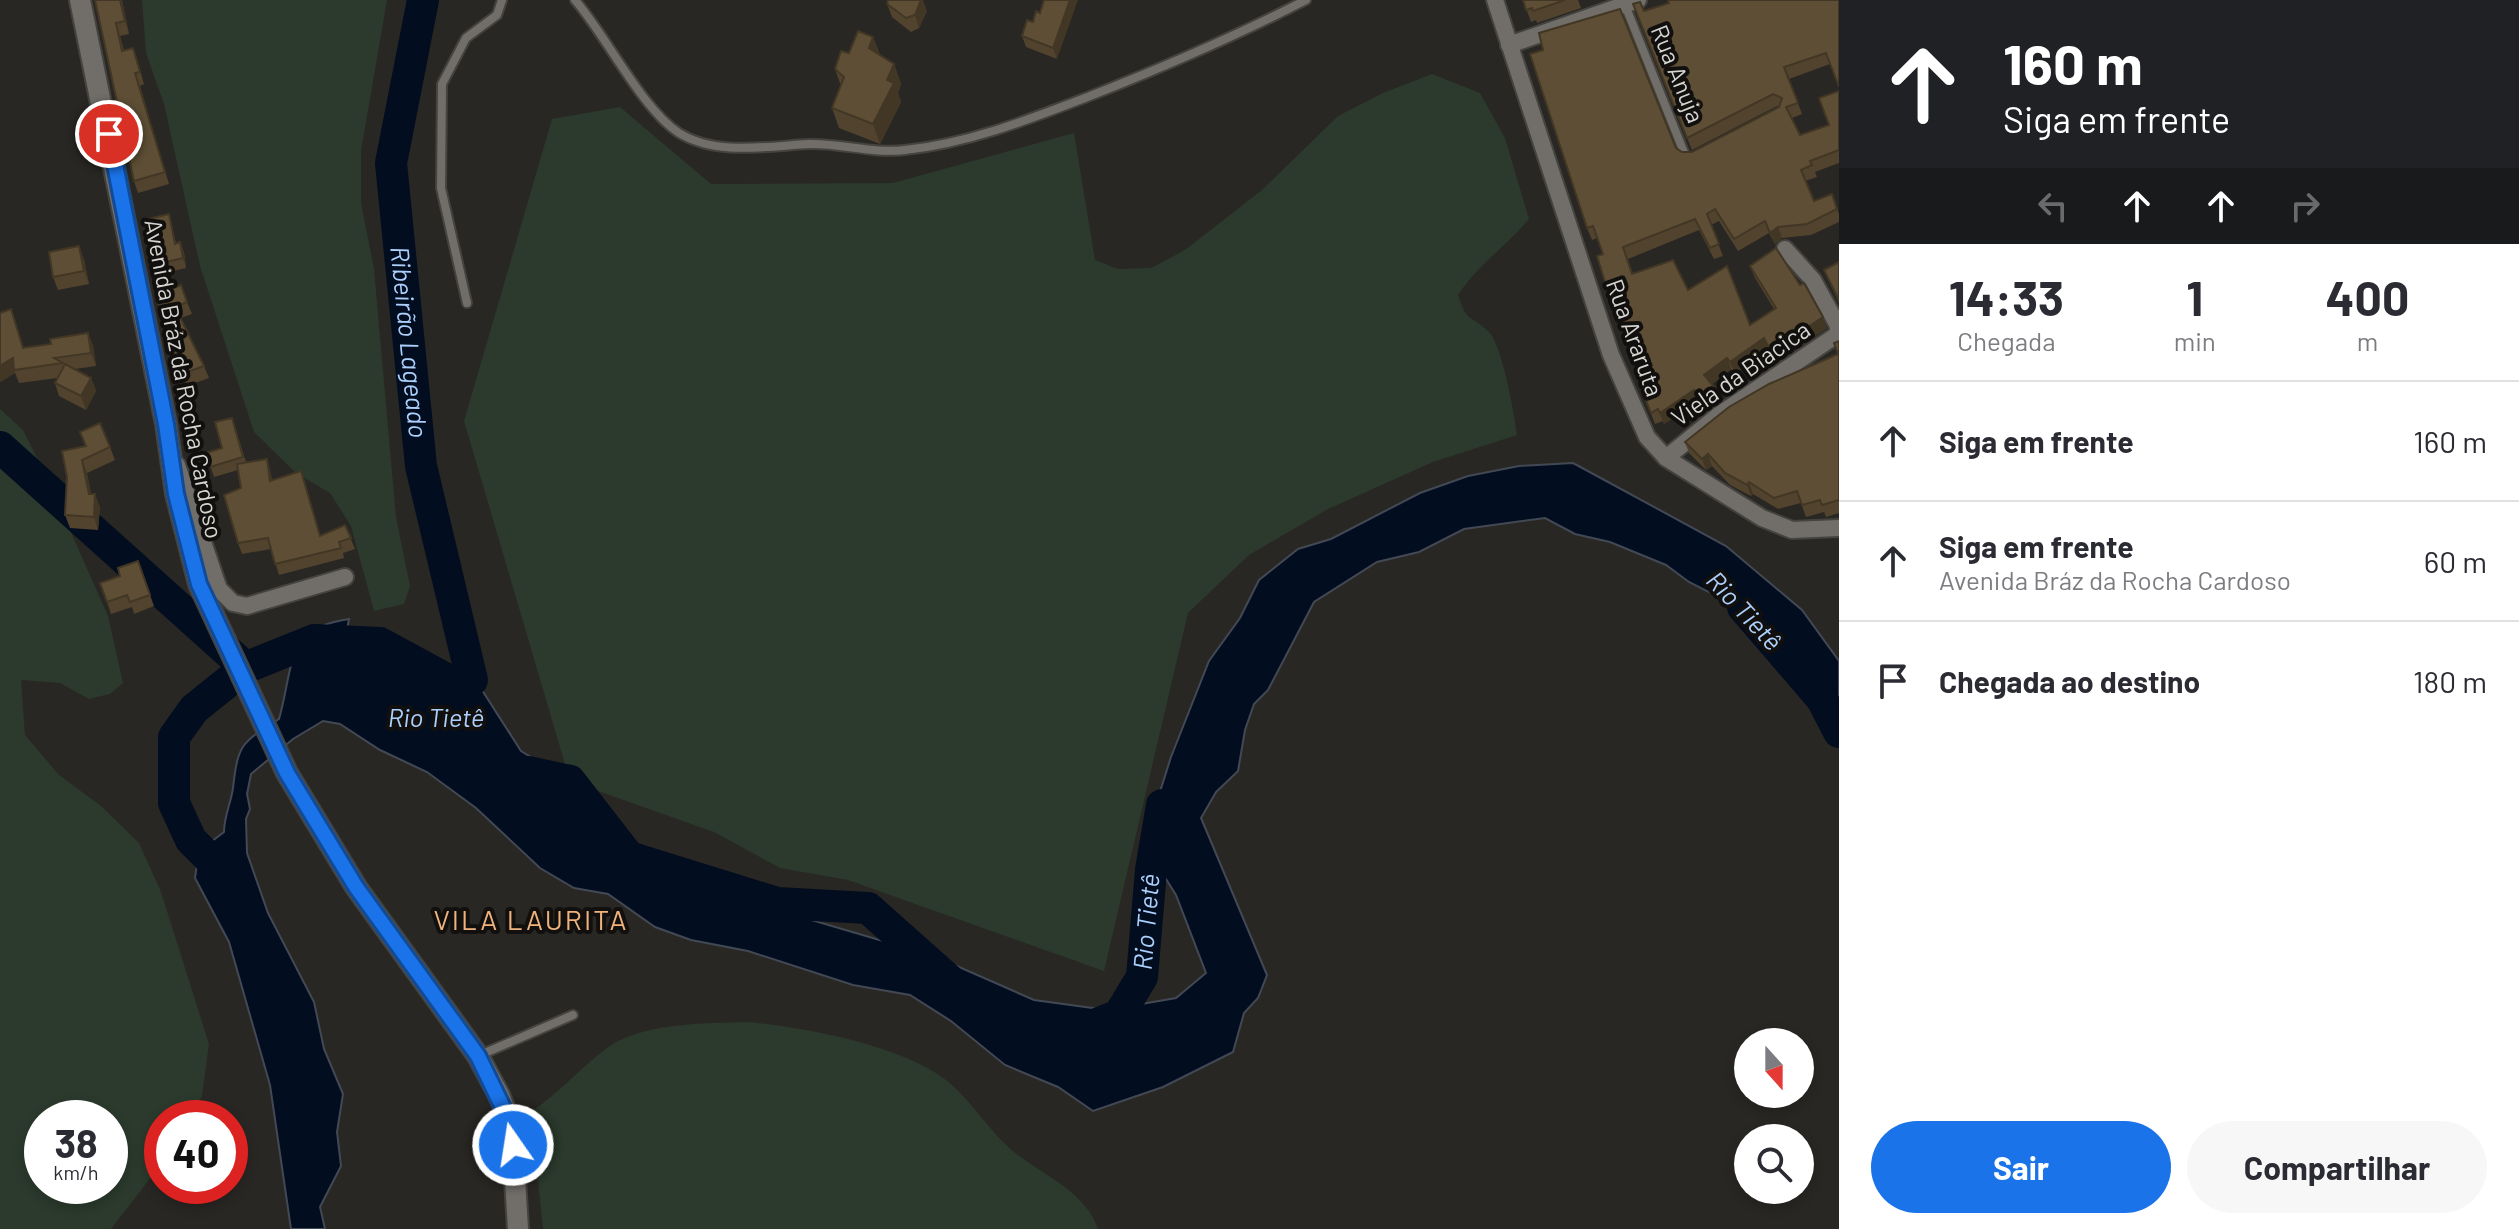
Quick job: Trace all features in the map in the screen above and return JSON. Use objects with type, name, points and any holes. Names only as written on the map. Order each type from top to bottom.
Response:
[{"type":"street","name":"Avenida Bráz da Rocha Cardoso","points":[[80,0],[185,539],[216,623],[287,773],[356,887],[478,1056],[509,1120],[517,1175],[518,1229]]},
{"type":"street","name":"Rua Araruta","points":[[1495,0],[1627,397],[1647,437],[1666,458],[1762,518],[1792,530],[1818,532],[1839,528]]},
{"type":"street","points":[[1509,45],[1629,1]]},
{"type":"street","name":"Viela da Biacica","points":[[1666,458],[1720,414],[1838,334],[1838,326],[1813,280],[1785,249]]},
{"type":"street","points":[[170,453],[182,476],[219,589],[233,603],[247,606],[345,577]]},
{"type":"lane","points":[[467,303],[441,188],[442,84],[466,38],[497,15],[502,0]]},
{"type":"lane","points":[[575,0],[613,49],[643,97],[664,122],[681,134],[700,142],[734,147],[816,144],[879,152],[980,136],[1032,119],[1235,35],[1306,0]]},
{"type":"lane","name":"Rua Anuja","points":[[1629,1],[1685,155],[1693,157]]},
{"type":"lane","points":[[478,1056],[573,1015]]},
{"type":"green space","points":[[142,0],[387,0],[361,151],[361,203],[374,269],[396,517],[410,586],[404,604],[374,611],[351,526],[330,493],[296,473],[254,432],[200,266],[164,104],[146,53]]},
{"type":"green space","points":[[1432,74],[1480,93],[1505,138],[1529,219],[1458,295],[1467,315],[1483,326],[1494,340],[1507,381],[1517,435],[1433,462],[1328,509],[1249,555],[1188,613],[1104,971],[848,880],[780,868],[714,832],[570,781],[464,421],[552,119],[620,107],[711,184],[893,183],[1074,133],[1095,260],[1118,269],[1151,268],[1185,250],[1262,190],[1338,116],[1383,93]]},
{"type":"green space","points":[[0,409],[23,430],[46,476],[108,616],[123,683],[110,694],[89,699],[60,683],[21,680],[25,735],[59,775],[101,806],[139,843],[161,892],[209,1044],[200,1100],[144,1100],[144,1186],[111,1229],[0,1229]]},
{"type":"green space","points":[[747,1022],[851,1040],[927,1068],[956,1088],[1008,1147],[1075,1196],[1093,1217],[1098,1229],[543,1229],[531,1112],[607,1048],[621,1040],[674,1026]]},
{"type":"water","name":"Rio Tietê","points":[[1573,463],[1726,546],[1802,610],[1839,661],[1839,716],[1809,667],[1765,635],[1744,610],[1689,582],[1666,565],[1610,542],[1575,534],[1545,518],[1464,529],[1419,552],[1377,562],[1314,602],[1268,690],[1254,704],[1245,730],[1238,771],[1216,792],[1201,818],[1267,975],[1258,998],[1244,1013],[1233,1052],[1163,1087],[1093,1111],[1058,1087],[1005,1065],[951,1021],[910,995],[853,985],[748,951],[691,940],[655,927],[608,894],[574,888],[540,868],[476,808],[427,772],[380,750],[340,724],[323,721],[293,739],[251,774],[247,794],[250,809],[246,819],[247,853],[268,913],[314,1002],[324,1049],[343,1094],[337,1132],[341,1166],[320,1207],[325,1229],[291,1229],[270,1085],[229,942],[195,878],[199,851],[224,832],[240,753],[249,740],[279,719],[295,653],[313,631],[349,619],[345,641],[373,656],[410,666],[455,666],[480,687],[521,751],[570,781],[597,830],[658,875],[934,956],[1034,1000],[1107,1010],[1176,998],[1206,973],[1176,895],[1156,863],[1152,817],[1171,757],[1209,661],[1240,618],[1259,580],[1298,549],[1331,539],[1420,493],[1468,476],[1519,466]]},
{"type":"building","points":[[95,0],[120,0],[125,21],[116,23],[122,51],[133,48],[140,72],[135,73],[165,172],[134,181]]},
{"type":"building","points":[[888,0],[921,0],[915,15],[906,18],[887,4]]},
{"type":"building","points":[[1044,0],[1070,0],[1053,48],[1022,36],[1027,20],[1033,22]]},
{"type":"building","points":[[1523,0],[1565,0],[1533,11],[1532,8],[1526,10]]},
{"type":"building","points":[[1668,0],[1839,0],[1839,87],[1826,53],[1784,67],[1798,103],[1786,107],[1800,135],[1829,125],[1819,98],[1839,91],[1839,150],[1810,161],[1812,165],[1801,170],[1814,201],[1832,194],[1837,209],[1807,224],[1778,227],[1770,233],[1765,221],[1734,239],[1715,209],[1707,214],[1719,244],[1710,248],[1695,219],[1623,247],[1632,274],[1673,260],[1688,290],[1727,266],[1750,325],[1776,308],[1750,266],[1776,248],[1800,285],[1804,283],[1823,317],[1794,336],[1791,331],[1768,346],[1764,338],[1730,362],[1727,358],[1704,375],[1716,389],[1701,400],[1694,390],[1660,413],[1658,409],[1651,413],[1639,383],[1648,378],[1630,331],[1625,333],[1610,298],[1597,256],[1603,254],[1593,226],[1587,228],[1530,54],[1543,50],[1539,33],[1620,9],[1676,148],[1682,152],[1692,152],[1779,107],[1782,98],[1773,94],[1687,138],[1633,4],[1640,2],[1644,11],[1669,3]]},
{"type":"building","points":[[858,31],[873,37],[869,48],[894,64],[887,80],[894,83],[873,124],[832,108],[844,77],[835,69],[841,51],[849,53]]},
{"type":"building","points":[[169,214],[175,244],[180,242],[183,258],[153,265],[144,220]]},
{"type":"building","points":[[79,246],[84,271],[53,277],[49,252]]},
{"type":"building","points":[[1839,262],[1839,300],[1824,270]]},
{"type":"building","points":[[181,285],[187,302],[175,307],[204,366],[182,374],[165,334],[169,333],[155,295]]},
{"type":"building","points":[[11,309],[23,348],[51,344],[50,339],[88,333],[91,353],[54,358],[63,363],[14,370],[13,358],[0,366],[0,313]]},
{"type":"building","points":[[1839,341],[1839,500],[1822,505],[1820,500],[1802,505],[1797,491],[1774,498],[1749,482],[1747,485],[1725,473],[1708,454],[1702,459],[1685,442],[1729,407],[1769,384],[1838,354],[1834,343]]},
{"type":"building","points":[[65,364],[91,378],[81,396],[55,383]]},
{"type":"building","points":[[232,418],[243,457],[210,467],[206,453],[222,448],[215,422]]},
{"type":"building","points":[[100,423],[110,447],[82,460],[89,494],[95,494],[94,517],[65,515],[67,477],[62,451],[86,446],[80,432]]},
{"type":"building","points":[[267,459],[270,481],[301,471],[320,536],[345,525],[351,538],[339,542],[341,548],[275,564],[268,538],[238,543],[224,495],[241,488],[237,464]]},
{"type":"building","points":[[138,561],[150,595],[130,602],[127,595],[107,602],[100,583],[120,576],[118,568]]},
{"type":"waterway","name":"Ribeirão Lageado","points":[[423,0],[391,163],[421,466],[472,680]]},
{"type":"waterway","points":[[0,447],[245,667]]},
{"type":"waterway","name":"Rio Tietê","points":[[1743,607],[1822,699],[1839,732]]},
{"type":"waterway","name":"Rio Tietê","points":[[232,881],[191,840],[174,803],[174,737],[194,709],[245,668],[314,640],[380,643],[461,687]]},
{"type":"waterway","name":"Rio Tietê","points":[[528,772],[570,781],[629,857],[777,903],[868,908],[949,980]]},
{"type":"waterway","name":"Rio Tietê","points":[[1089,1027],[1119,1015],[1142,977],[1151,870],[1162,805]]},
{"type":"district","name":"VILA LAURITA","points":[[531,920]]},
{"type":"route","points":[[109,134],[166,424],[185,539],[199,584],[287,773],[356,887],[478,1056],[509,1120],[513,1145]]}]
